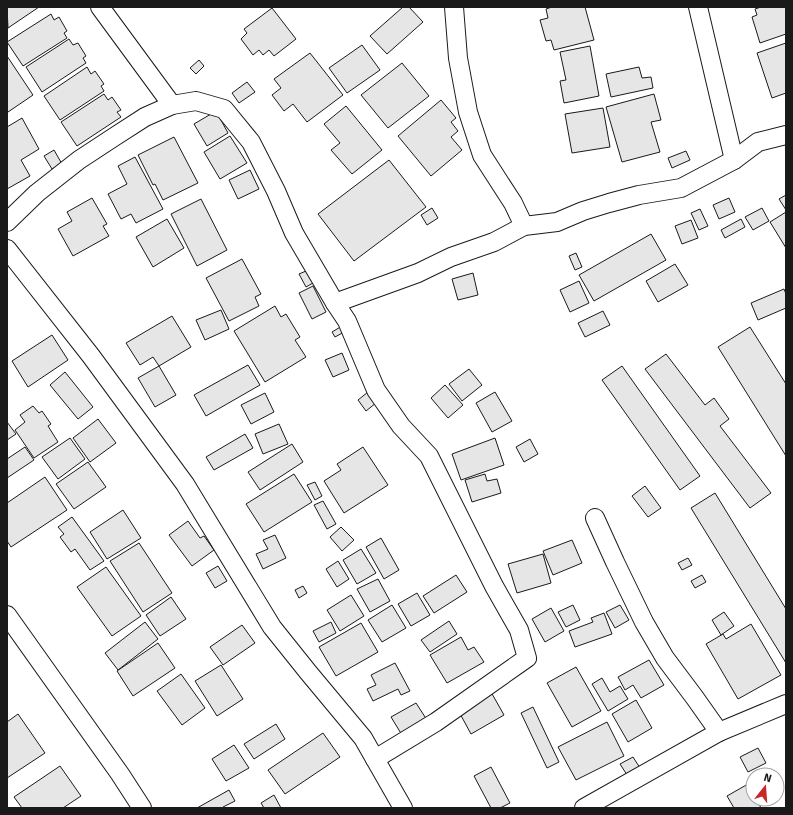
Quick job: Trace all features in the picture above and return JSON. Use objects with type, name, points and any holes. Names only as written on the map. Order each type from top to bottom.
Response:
[{"type":"street","points":[[100,7],[172,105]]},
{"type":"street","points":[[454,7],[458,58],[468,112],[482,155],[513,203],[524,226]]},
{"type":"street","points":[[698,7],[734,160]]},
{"type":"street","points":[[7,222],[37,193],[79,160],[145,117],[172,105],[196,101],[224,109],[247,136],[276,191],[294,233],[346,322],[376,390],[401,426],[429,456],[494,586],[519,630],[527,658],[436,722],[375,760]]},
{"type":"street","points":[[335,304],[418,273],[451,257],[494,242],[524,226],[558,222],[583,211],[609,203],[639,195],[681,188],[734,160],[758,142],[786,135]]},
{"type":"street","points":[[7,249],[91,356],[185,484],[272,627],[363,738],[403,808]]},
{"type":"street","points":[[595,518],[644,622],[665,658],[719,732]]},
{"type":"street","points":[[7,615],[120,774],[142,808]]},
{"type":"street","points":[[584,808],[719,732],[786,704]]},
{"type":"building","points":[[7,7],[39,7],[8,28]]},
{"type":"building","points":[[403,7],[409,7],[423,22],[387,54],[370,36]]},
{"type":"building","points":[[552,7],[585,7],[594,40],[554,50],[551,40],[546,41],[540,20],[548,18],[546,9]]},
{"type":"building","points":[[761,7],[786,7],[786,34],[760,43],[752,17],[757,15],[755,9]]},
{"type":"building","points":[[272,8],[296,39],[274,56],[269,50],[263,55],[259,50],[253,55],[241,39],[247,33],[244,29]]},
{"type":"building","points":[[51,14],[54,20],[59,17],[67,31],[64,33],[67,38],[23,66],[7,42]]},
{"type":"building","points":[[69,39],[73,45],[78,43],[86,56],[83,58],[86,63],[42,92],[26,67]]},
{"type":"building","points":[[786,43],[786,93],[772,98],[757,53]]},
{"type":"building","points":[[362,45],[380,70],[347,93],[329,68]]},
{"type":"building","points":[[590,46],[599,96],[564,103],[560,81],[566,80],[560,52]]},
{"type":"building","points":[[310,53],[343,95],[307,122],[293,104],[284,111],[272,95],[281,88],[274,79]]},
{"type":"building","points":[[7,56],[33,95],[8,112],[7,111]]},
{"type":"building","points":[[199,60],[204,66],[196,74],[190,68]]},
{"type":"building","points":[[402,63],[429,96],[388,128],[361,95]]},
{"type":"building","points":[[87,67],[91,74],[95,71],[104,84],[101,86],[104,91],[60,120],[44,96]]},
{"type":"building","points":[[639,67],[642,78],[651,77],[653,88],[611,97],[606,74]]},
{"type":"building","points":[[247,82],[255,92],[239,103],[232,93]]},
{"type":"building","points":[[104,94],[108,100],[112,97],[121,110],[117,112],[121,117],[77,146],[61,122]]},
{"type":"building","points":[[654,94],[661,120],[651,122],[660,152],[622,162],[606,107]]},
{"type":"building","points":[[441,100],[456,118],[451,122],[458,131],[451,137],[462,150],[431,176],[398,136]]},
{"type":"building","points":[[346,106],[382,150],[352,174],[331,150],[340,143],[324,124]]},
{"type":"building","points":[[603,108],[610,147],[572,153],[565,114]]},
{"type":"building","points":[[216,111],[228,133],[207,146],[194,124]]},
{"type":"building","points":[[22,118],[39,149],[21,160],[30,176],[7,189],[7,127]]},
{"type":"building","points":[[230,136],[247,163],[220,179],[204,152]]},
{"type":"building","points":[[174,137],[198,183],[163,200],[155,184],[153,185],[138,155]]},
{"type":"building","points":[[54,150],[62,164],[52,169],[44,156]]},
{"type":"building","points":[[686,151],[690,160],[672,168],[668,158]]},
{"type":"building","points":[[135,157],[163,209],[136,223],[131,214],[121,219],[108,194],[127,184],[118,166]]},
{"type":"building","points":[[389,160],[426,207],[354,261],[318,214]]},
{"type":"building","points":[[250,170],[259,189],[238,199],[229,180]]},
{"type":"building","points":[[786,195],[786,210],[779,199]]},
{"type":"building","points":[[92,198],[107,224],[103,226],[109,236],[73,256],[58,229],[72,221],[67,212]]},
{"type":"building","points":[[729,198],[735,212],[719,219],[713,205]]},
{"type":"building","points":[[201,199],[227,250],[197,266],[171,214]]},
{"type":"building","points":[[432,208],[438,218],[427,225],[421,215]]},
{"type":"building","points":[[762,208],[769,221],[753,230],[745,217]]},
{"type":"building","points":[[700,209],[708,226],[699,230],[691,213]]},
{"type":"building","points":[[786,212],[786,248],[770,222]]},
{"type":"building","points":[[167,219],[184,248],[153,267],[136,237]]},
{"type":"building","points":[[741,219],[745,227],[725,238],[721,230]]},
{"type":"building","points":[[691,220],[698,238],[682,244],[675,226]]},
{"type":"building","points":[[651,234],[666,260],[594,301],[579,275]]},
{"type":"building","points":[[576,253],[582,267],[575,270],[569,256]]},
{"type":"building","points":[[242,259],[261,294],[255,297],[259,306],[229,321],[206,278]]},
{"type":"building","points":[[675,264],[688,285],[658,302],[646,281]]},
{"type":"building","points":[[306,271],[313,283],[306,287],[299,274]]},
{"type":"building","points":[[473,273],[478,295],[458,300],[452,279]]},
{"type":"building","points":[[579,281],[589,303],[570,312],[560,290]]},
{"type":"building","points":[[313,286],[326,312],[312,319],[299,293]]},
{"type":"building","points":[[784,289],[786,294],[786,308],[758,320],[751,303]]},
{"type":"building","points":[[275,306],[281,317],[286,314],[300,337],[295,340],[306,357],[265,382],[234,331]]},
{"type":"building","points":[[221,310],[229,329],[205,340],[196,320]]},
{"type":"building","points":[[603,311],[610,325],[585,337],[578,323]]},
{"type":"building","points":[[172,316],[191,347],[159,366],[153,357],[140,365],[126,343]]},
{"type":"building","points":[[342,326],[346,331],[335,337],[332,332]]},
{"type":"building","points":[[750,327],[786,384],[786,456],[718,347]]},
{"type":"building","points":[[52,335],[68,360],[28,387],[12,361]]},
{"type":"building","points":[[342,353],[349,370],[333,377],[325,360]]},
{"type":"building","points":[[666,354],[705,405],[714,398],[729,419],[720,426],[771,493],[750,508],[645,369]]},
{"type":"building","points":[[248,365],[260,385],[206,416],[194,395]]},
{"type":"building","points":[[159,366],[176,395],[155,407],[138,378]]},
{"type":"building","points":[[622,366],[700,476],[680,490],[602,380]]},
{"type":"building","points":[[469,369],[482,385],[462,401],[449,384]]},
{"type":"building","points":[[65,372],[93,407],[78,419],[50,385]]},
{"type":"building","points":[[445,385],[463,405],[448,418],[431,398]]},
{"type":"building","points":[[368,392],[376,403],[366,411],[358,400]]},
{"type":"building","points":[[495,392],[512,421],[492,432],[476,403]]},
{"type":"building","points":[[265,393],[274,412],[251,424],[241,405]]},
{"type":"building","points":[[33,406],[39,413],[42,411],[51,424],[48,426],[58,442],[34,458],[15,430],[25,422],[20,415]]},
{"type":"building","points":[[98,419],[116,443],[90,462],[73,438]]},
{"type":"building","points":[[7,422],[16,434],[7,440]]},
{"type":"building","points":[[279,424],[288,444],[263,454],[255,434]]},
{"type":"building","points":[[245,434],[253,448],[214,470],[206,457]]},
{"type":"building","points":[[70,438],[85,459],[58,479],[42,457]]},
{"type":"building","points":[[495,438],[504,465],[461,480],[452,454]]},
{"type":"building","points":[[530,439],[538,454],[524,462],[516,447]]},
{"type":"building","points":[[292,444],[303,462],[260,490],[248,472]]},
{"type":"building","points":[[25,447],[34,460],[7,478],[7,459]]},
{"type":"building","points":[[363,447],[388,485],[344,513],[324,481],[341,470],[337,464]]},
{"type":"building","points":[[88,462],[106,487],[74,509],[56,484]]},
{"type":"building","points":[[294,474],[312,502],[264,532],[246,504]]},
{"type":"building","points":[[485,474],[487,481],[497,479],[501,493],[472,502],[465,480]]},
{"type":"building","points":[[45,477],[67,510],[11,547],[7,541],[7,503]]},
{"type":"building","points":[[315,482],[322,496],[315,500],[307,485]]},
{"type":"building","points":[[645,486],[661,508],[648,517],[632,496]]},
{"type":"building","points":[[715,493],[786,609],[786,663],[691,508]]},
{"type":"building","points":[[323,501],[336,524],[327,529],[314,505]]},
{"type":"building","points":[[123,510],[141,538],[107,559],[90,532]]},
{"type":"building","points":[[72,517],[104,561],[90,570],[75,549],[71,552],[60,537],[64,534],[58,527]]},
{"type":"building","points":[[188,521],[200,538],[204,536],[214,550],[192,566],[169,535]]},
{"type":"building","points":[[341,527],[354,540],[342,551],[330,537]]},
{"type":"building","points":[[275,535],[286,558],[263,569],[256,554],[268,549],[263,540]]},
{"type":"building","points":[[381,538],[399,570],[384,579],[366,547]]},
{"type":"building","points":[[572,540],[582,563],[553,575],[543,551]]},
{"type":"building","points":[[139,543],[172,593],[143,612],[110,561]]},
{"type":"building","points":[[361,549],[376,573],[357,584],[343,560]]},
{"type":"building","points":[[543,554],[551,583],[517,593],[508,564]]},
{"type":"building","points":[[688,558],[692,565],[682,570],[678,563]]},
{"type":"building","points":[[338,561],[349,579],[337,587],[326,569]]},
{"type":"building","points":[[218,566],[227,581],[215,588],[206,573]]},
{"type":"building","points":[[106,567],[141,616],[112,636],[77,587]]},
{"type":"building","points":[[456,575],[467,592],[434,613],[423,596]]},
{"type":"building","points":[[702,575],[706,582],[695,588],[691,581]]},
{"type":"building","points":[[378,579],[390,601],[370,612],[357,589]]},
{"type":"building","points":[[303,586],[307,593],[299,598],[295,590]]},
{"type":"building","points":[[417,593],[430,615],[411,626],[398,604]]},
{"type":"building","points":[[351,595],[364,616],[340,631],[327,610]]},
{"type":"building","points":[[171,597],[186,619],[160,636],[146,615]]},
{"type":"building","points":[[392,605],[406,628],[382,642],[368,620]]},
{"type":"building","points":[[573,605],[580,620],[566,627],[558,612]]},
{"type":"building","points":[[620,605],[629,620],[615,628],[606,612]]},
{"type":"building","points":[[551,608],[564,631],[545,642],[532,619]]},
{"type":"building","points":[[724,612],[734,626],[721,635],[712,620]]},
{"type":"building","points":[[604,613],[612,634],[575,647],[569,631],[593,622],[591,618]]},
{"type":"building","points":[[449,621],[457,634],[430,652],[421,640]]},
{"type":"building","points":[[145,622],[158,639],[118,670],[105,653]]},
{"type":"building","points":[[331,622],[336,633],[319,642],[313,631]]},
{"type":"building","points":[[361,623],[378,652],[336,676],[319,647]]},
{"type":"building","points":[[751,624],[781,675],[738,699],[706,644],[723,634],[726,639]]},
{"type":"building","points":[[242,625],[255,643],[223,665],[210,647]]},
{"type":"building","points":[[461,637],[468,650],[474,647],[484,662],[447,683],[430,655]]},
{"type":"building","points":[[158,643],[175,668],[133,696],[117,671]]},
{"type":"building","points":[[649,660],[664,685],[641,698],[633,685],[625,690],[618,677]]},
{"type":"building","points":[[395,663],[410,691],[401,695],[398,689],[373,701],[367,689],[376,685],[371,675]]},
{"type":"building","points":[[221,665],[243,699],[217,716],[195,681]]},
{"type":"building","points":[[576,667],[601,711],[572,727],[547,683]]},
{"type":"building","points":[[181,674],[205,708],[182,725],[157,691]]},
{"type":"building","points":[[602,678],[610,692],[620,686],[628,699],[608,711],[592,684]]},
{"type":"building","points":[[491,692],[504,715],[471,734],[458,710]]},
{"type":"building","points":[[636,700],[652,728],[628,742],[612,714]]},
{"type":"building","points":[[416,703],[427,720],[402,735],[391,717]]},
{"type":"building","points":[[533,707],[559,762],[547,768],[521,713]]},
{"type":"building","points":[[18,714],[45,753],[7,778],[7,722]]},
{"type":"building","points":[[607,722],[624,756],[576,780],[558,747]]},
{"type":"building","points":[[276,724],[285,739],[254,759],[244,744]]},
{"type":"building","points":[[323,733],[340,757],[285,794],[268,770]]},
{"type":"building","points":[[234,745],[249,768],[226,781],[212,759]]},
{"type":"building","points":[[758,748],[766,763],[758,767],[745,767],[740,757]]},
{"type":"building","points":[[633,757],[642,771],[629,778],[620,764]]},
{"type":"building","points":[[60,766],[81,796],[63,808],[22,808],[14,797]]},
{"type":"building","points":[[491,767],[510,803],[500,808],[491,808],[474,776]]},
{"type":"building","points":[[745,786],[745,807],[761,808],[734,808],[727,796]]},
{"type":"building","points":[[229,790],[235,801],[223,807],[224,808],[197,808]]},
{"type":"building","points":[[274,795],[281,808],[264,808],[261,803]]}]
